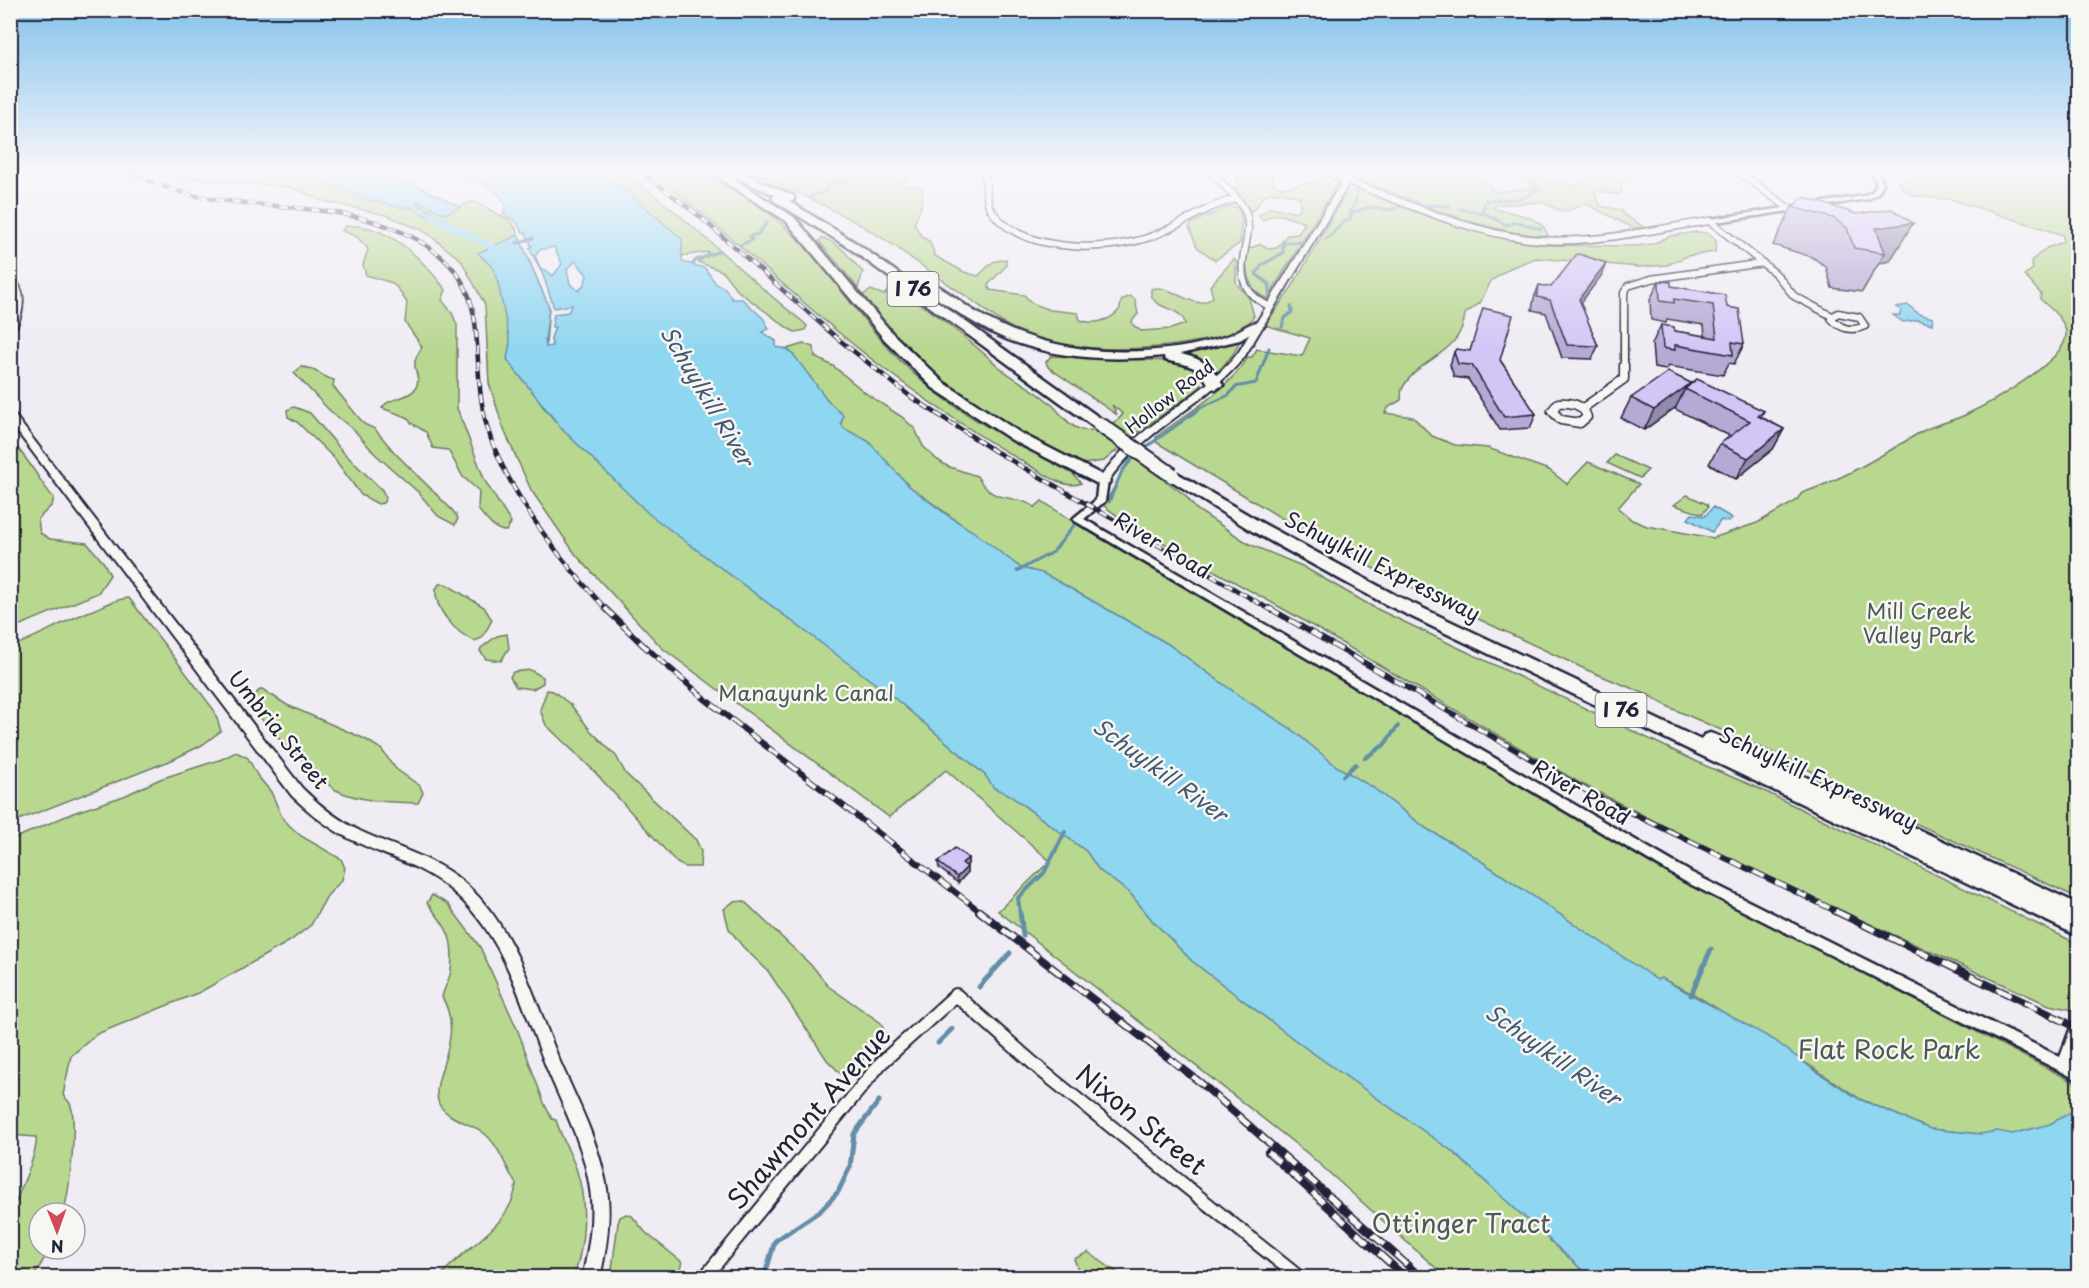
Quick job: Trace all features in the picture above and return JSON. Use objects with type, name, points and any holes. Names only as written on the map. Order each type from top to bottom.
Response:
[{"type":"highway","points":[[799,230],[889,337],[938,385],[1006,431],[1103,481]]},
{"type":"highway","name":"Schuylkill Expressway","points":[[830,230],[1257,528],[1391,600],[2079,927]]},
{"type":"highway","name":"Schuylkill Expressway","points":[[843,230],[901,270],[1104,421]]},
{"type":"highway","points":[[901,270],[1017,338],[1077,353],[1126,354],[1192,360],[1207,368],[1216,385]]},
{"type":"highway","points":[[1126,354],[1212,345],[1238,338],[1259,326]]},
{"type":"highway","name":"Schuylkill Expressway","points":[[1177,472],[1407,597],[2079,913]]},
{"type":"main road","name":"Hollow Road","points":[[1103,481],[1122,455],[1216,385],[1235,364],[1316,230]]},
{"type":"main road","points":[[10,278],[17,289],[20,302],[10,331]]},
{"type":"main road","name":"Umbria Street","points":[[10,415],[297,792],[322,815],[346,830],[441,875],[460,888],[478,907],[503,946],[582,1135],[597,1184],[599,1235],[591,1278]]},
{"type":"street","points":[[1016,230],[1026,236],[1071,246],[1110,246],[1141,240],[1164,230]]},
{"type":"street","points":[[1247,230],[1242,258],[1246,281],[1256,300],[1271,307]]},
{"type":"street","points":[[1489,230],[1529,238],[1590,238],[1649,230]]},
{"type":"street","points":[[1721,230],[1763,262],[1794,296],[1832,316]]},
{"type":"street","points":[[1583,408],[1624,380],[1624,293],[1628,286],[1651,279],[1763,262]]},
{"type":"street","name":"Hollow Road","points":[[1078,519],[1100,501],[1103,481]]},
{"type":"street","name":"River Road","points":[[1078,519],[1688,877],[2079,1073]]},
{"type":"street","name":"Shawmont Avenue","points":[[704,1278],[881,1064],[956,995]]},
{"type":"street","name":"Nixon Street","points":[[956,995],[1042,1071],[1300,1278]]},
{"type":"street","points":[[2064,1065],[2079,1027]]},
{"type":"green space","points":[[376,230],[390,237],[403,245],[427,267],[446,290],[442,300],[452,313],[457,325],[457,408],[485,481],[511,523],[506,531],[494,526],[478,509],[479,491],[463,477],[448,450],[433,448],[426,432],[411,423],[407,417],[382,408],[389,402],[412,393],[415,389],[418,378],[415,361],[422,347],[405,322],[407,303],[399,290],[392,283],[366,275],[363,265],[368,249],[357,237],[342,231]]},
{"type":"green space","points":[[422,230],[516,230],[549,307],[541,404],[562,429],[602,467],[698,548],[897,700],[985,775],[994,788],[1008,794],[1086,851],[1099,870],[1130,893],[1152,920],[1192,961],[1303,1046],[1452,1151],[1590,1277],[1446,1277],[1307,1153],[998,911],[1050,861],[946,770],[889,817],[662,648],[576,555],[531,490],[504,430],[489,383],[485,305],[461,260]]},
{"type":"green space","points":[[672,230],[697,230],[803,322],[807,326],[805,330],[795,332],[789,329],[738,291],[722,271],[698,262],[707,256],[708,252],[682,256],[682,239]]},
{"type":"green space","points":[[721,230],[788,230],[817,260],[892,352],[922,381],[957,408],[1073,474],[1081,483],[1068,484],[1046,475],[978,434],[906,385],[838,332]]},
{"type":"green space","points":[[869,230],[918,230],[922,237],[930,242],[935,256],[964,272],[978,276],[993,262],[1006,259],[1006,266],[988,285],[990,290],[1024,295],[1032,303],[1050,310],[1078,313],[1080,320],[1101,321],[1111,317],[1119,310],[1122,300],[1130,296],[1135,299],[1138,314],[1132,321],[1133,325],[1141,331],[1171,329],[1185,324],[1183,318],[1178,314],[1155,301],[1151,289],[1159,288],[1190,301],[1205,302],[1213,297],[1210,286],[1234,259],[1236,261],[1236,283],[1249,298],[1254,316],[1242,328],[1225,336],[1170,346],[1105,349],[1061,345],[1023,334],[1002,323]]},
{"type":"green space","points":[[1190,230],[1241,230],[1240,243],[1215,260],[1197,247]]},
{"type":"green space","points":[[1300,230],[1309,230],[1267,299],[1251,285],[1245,250],[1261,244],[1269,249],[1277,248],[1287,235],[1298,234]]},
{"type":"green space","name":"Mill Creek Valley Park","points":[[1325,230],[1489,230],[1522,241],[1551,245],[1635,246],[1653,244],[1670,236],[1696,232],[1707,233],[1716,240],[1715,252],[1687,256],[1667,265],[1639,267],[1536,258],[1510,268],[1491,281],[1480,303],[1465,314],[1462,328],[1456,338],[1411,377],[1402,389],[1401,400],[1389,407],[1385,413],[1413,417],[1432,436],[1455,445],[1488,448],[1549,470],[1567,484],[1588,462],[1639,484],[1618,508],[1632,520],[1647,526],[1713,538],[1757,523],[1796,501],[1802,493],[1848,474],[1925,430],[1963,416],[1993,400],[2041,368],[2063,345],[2066,330],[2057,315],[2040,299],[2041,294],[2024,275],[2033,269],[2031,261],[2047,248],[2063,242],[2063,235],[2048,230],[2078,230],[2078,898],[1867,801],[1796,763],[1671,708],[1648,695],[1587,670],[1395,580],[1296,527],[1156,442],[1156,437],[1206,401],[1230,380],[1257,349],[1302,356],[1310,338],[1265,325],[1292,287]]},
{"type":"green space","points":[[1506,230],[1545,230],[1548,236]]},
{"type":"green space","points":[[822,238],[841,248],[863,272],[858,288],[819,241]]},
{"type":"green space","points":[[890,288],[914,300],[945,322],[1003,370],[1043,397],[1070,424],[1079,429],[1090,430],[1103,427],[1123,414],[1112,405],[1117,415],[1048,367],[1046,362],[1051,356],[1172,361],[1190,366],[1202,375],[1198,376],[1201,387],[1141,430],[1104,461],[1083,464],[1063,457],[1009,427],[935,376],[911,353],[863,295],[871,290],[884,295]]},
{"type":"green space","points":[[1240,340],[1234,353],[1218,372],[1203,360],[1175,353],[1214,348]]},
{"type":"green space","name":"Flat Rock Park","points":[[803,344],[814,347],[815,357],[833,366],[868,395],[902,417],[915,429],[923,446],[936,459],[947,466],[977,476],[983,485],[996,495],[1035,507],[1042,501],[1078,525],[1655,866],[2078,1084],[2078,1178],[1980,1134],[1930,1129],[1860,1099],[1695,995],[1661,978],[1657,980],[1466,851],[1427,829],[1372,787],[1336,766],[1290,728],[1245,700],[1168,644],[1042,573],[1021,568],[909,486],[868,441],[844,429],[841,424],[843,415],[829,402],[787,349]]},
{"type":"green space","points":[[301,367],[334,380],[333,386],[364,424],[375,429],[395,453],[453,511],[458,518],[455,525],[438,516],[418,492],[375,454],[355,431],[329,410],[294,373]]},
{"type":"green space","points":[[294,407],[310,413],[343,452],[382,490],[386,498],[383,503],[378,504],[361,495],[334,458],[297,422],[288,417],[287,410]]},
{"type":"green space","points":[[11,442],[23,454],[54,497],[52,505],[38,519],[40,533],[50,539],[87,543],[104,563],[110,575],[98,593],[11,629]]},
{"type":"green space","points":[[1615,455],[1648,470],[1640,478],[1607,463]]},
{"type":"green space","points":[[1129,459],[1136,459],[1185,495],[1196,509],[1249,544],[1302,566],[1375,608],[1706,766],[1758,788],[2078,944],[2078,1011],[2049,1005],[1748,869],[1578,782],[1294,615],[1126,522],[1104,506]]},
{"type":"green space","points":[[1687,495],[1707,504],[1708,507],[1702,514],[1674,505]]},
{"type":"green space","points":[[439,584],[446,584],[484,607],[492,620],[482,638],[475,641],[468,638],[448,620],[436,597]]},
{"type":"green space","points":[[129,598],[214,710],[221,731],[202,745],[172,760],[11,823],[11,647],[111,602]]},
{"type":"green space","points":[[507,634],[509,648],[501,661],[486,659],[480,651],[481,648],[497,636]]},
{"type":"green space","points":[[530,670],[543,677],[543,683],[533,689],[516,687],[510,677],[513,672]]},
{"type":"green space","points":[[262,689],[287,705],[365,739],[381,749],[396,769],[420,786],[423,793],[418,803],[366,799],[345,794],[333,788],[283,742],[261,718],[255,707],[255,697]]},
{"type":"green space","points":[[547,690],[553,691],[571,705],[590,730],[616,756],[626,774],[696,840],[701,851],[700,867],[685,867],[677,863],[592,769],[546,725],[540,710]]},
{"type":"green space","points":[[236,752],[248,758],[257,775],[271,792],[282,817],[289,825],[301,836],[341,859],[345,868],[342,880],[327,896],[311,925],[290,941],[200,992],[97,1034],[71,1056],[63,1095],[72,1110],[73,1123],[70,1174],[66,1201],[27,1201],[27,1261],[43,1261],[34,1276],[11,1277],[9,1239],[11,1216],[31,1164],[36,1137],[11,1135],[11,840],[73,813],[124,796],[160,779],[222,759]]},
{"type":"green space","points":[[432,895],[448,904],[480,947],[518,1031],[544,1103],[552,1119],[556,1120],[576,1168],[580,1181],[584,1223],[581,1251],[574,1277],[440,1277],[506,1212],[513,1199],[516,1184],[493,1142],[481,1131],[452,1117],[439,1104],[438,1082],[451,1028],[449,1013],[442,997],[450,973],[452,949],[448,933],[427,903]]},
{"type":"green space","points":[[744,901],[814,968],[828,986],[881,1023],[885,1033],[880,1044],[844,1077],[827,1060],[768,971],[743,947],[729,929],[724,909],[733,902]]},
{"type":"green space","points":[[626,1214],[632,1216],[646,1233],[682,1262],[678,1277],[611,1277],[618,1223],[620,1217]]},
{"type":"green space","points":[[1088,1252],[1123,1277],[1081,1277],[1074,1259]]},
{"type":"water","name":"Schuylkill River","points":[[521,230],[672,230],[682,239],[682,262],[705,268],[716,284],[725,288],[732,299],[742,299],[763,318],[769,329],[762,332],[776,341],[776,347],[787,349],[793,354],[829,402],[843,415],[841,424],[845,429],[868,441],[909,486],[947,515],[974,532],[1021,568],[1042,573],[1168,644],[1245,700],[1290,728],[1336,766],[1372,787],[1427,829],[1466,851],[1657,980],[1661,978],[1774,1040],[1814,1070],[1859,1099],[1930,1129],[1980,1134],[1997,1131],[2012,1134],[2050,1124],[2078,1108],[2078,1277],[1590,1277],[1452,1151],[1303,1046],[1192,961],[1152,920],[1130,893],[1099,870],[1086,851],[1008,794],[994,788],[985,775],[897,700],[649,514],[562,429],[507,359],[510,342],[498,283],[493,268],[478,253],[518,235],[549,307],[545,340],[546,347],[552,346],[551,338],[555,327],[552,327],[554,314],[568,312],[572,305],[554,308],[543,275],[529,248],[532,247],[526,233]],"holes":[[[554,247],[562,264],[553,276],[546,270],[541,270],[535,255],[539,250]],[[576,261],[587,275],[579,291],[570,284],[567,269]]]},
{"type":"water","points":[[1908,305],[1919,314],[1933,318],[1932,324],[1918,320],[1903,322],[1893,315],[1900,315],[1901,310],[1896,307]]},
{"type":"water","points":[[1713,507],[1732,518],[1729,522],[1721,520],[1712,532],[1688,519],[1692,514],[1705,516]]},
{"type":"building","points":[[1848,230],[1877,230],[1885,253],[1854,248]]},
{"type":"building","points":[[1577,254],[1606,263],[1579,299],[1598,346],[1567,345],[1550,300],[1537,297],[1539,285],[1551,287]]},
{"type":"building","points":[[1659,281],[1671,282],[1671,286],[1725,295],[1727,307],[1739,309],[1744,344],[1732,342],[1733,355],[1675,345],[1675,350],[1663,348],[1661,325],[1674,327],[1675,331],[1717,338],[1713,305],[1674,299],[1674,303],[1660,301]]},
{"type":"building","points":[[1483,308],[1513,315],[1500,360],[1536,414],[1504,417],[1472,365],[1458,364],[1454,352],[1456,349],[1470,351]]},
{"type":"building","points":[[1668,372],[1691,383],[1654,410],[1631,398]]},
{"type":"building","points":[[1697,379],[1764,411],[1758,416],[1784,429],[1748,458],[1720,444],[1750,421],[1685,389]]},
{"type":"building","points":[[955,848],[968,858],[962,863],[967,867],[957,877],[938,862]]},
{"type":"waterway","points":[[460,230],[496,249],[503,256]]},
{"type":"waterway","points":[[740,245],[752,240],[750,236],[758,234],[761,230]]},
{"type":"waterway","points":[[1326,239],[1335,230]]},
{"type":"waterway","points":[[517,243],[533,238]]},
{"type":"waterway","points":[[1269,292],[1270,285],[1256,274],[1262,265],[1283,253],[1283,243],[1300,242]]},
{"type":"waterway","points":[[693,264],[696,260],[720,251]]},
{"type":"waterway","points":[[1282,327],[1285,318],[1292,312],[1291,306]]},
{"type":"waterway","points":[[1142,450],[1202,407],[1229,395],[1235,387],[1256,383],[1269,348]]},
{"type":"waterway","points":[[1109,502],[1122,471],[1136,455]]},
{"type":"waterway","points":[[1017,571],[1053,552],[1075,524]]},
{"type":"waterway","points":[[1365,758],[1384,745],[1398,726]]},
{"type":"waterway","points":[[1343,776],[1356,764]]},
{"type":"waterway","points":[[1020,912],[1018,898],[1044,873],[1065,832]]},
{"type":"waterway","points":[[1020,911],[1023,936]]},
{"type":"waterway","points":[[1691,995],[1711,949]]},
{"type":"waterway","points":[[979,987],[1010,953]]},
{"type":"waterway","points":[[938,1043],[952,1029]]},
{"type":"waterway","points":[[764,1278],[775,1241],[820,1211],[838,1192],[850,1167],[854,1134],[879,1101]]},
{"type":"railway","points":[[397,230],[438,254],[458,275],[470,299],[475,324],[483,410],[492,442],[502,465],[527,510],[557,552],[607,610]]},
{"type":"railway","points":[[715,230],[837,338],[911,397],[993,450],[1271,610]]},
{"type":"railway","points":[[1269,608],[1594,795],[1838,912]]},
{"type":"railway","points":[[607,610],[705,699],[981,912]]},
{"type":"railway","points":[[979,911],[1201,1083],[1422,1278]]},
{"type":"railway","points":[[1835,911],[2078,1028]]},
{"type":"railway","points":[[1268,1152],[1406,1278]]},
{"type":"park label","name":"Manayunk Canal","points":[[806,694]]},
{"type":"park label","name":"Ottinger Tract","points":[[1461,1224]]}]
